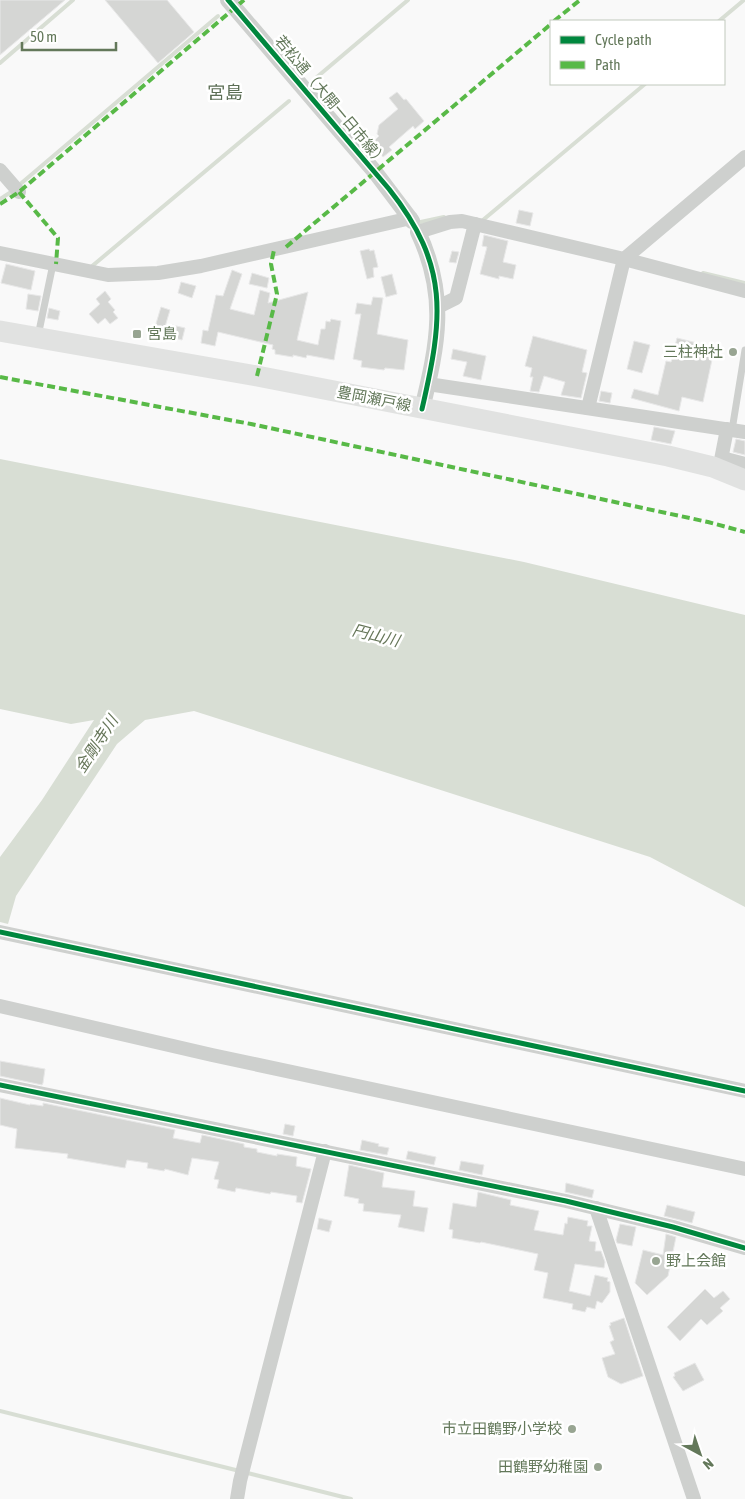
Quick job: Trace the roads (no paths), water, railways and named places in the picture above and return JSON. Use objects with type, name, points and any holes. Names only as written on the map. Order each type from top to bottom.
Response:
[{"type":"main road","name":"豊岡瀬戸線","points":[[0,331],[257,376],[668,456],[720,464],[745,480]]},
{"type":"street","name":"若松通（大開一日市線）","points":[[228,0],[375,172],[414,224],[427,253],[434,278],[438,307],[435,349],[422,409]]},
{"type":"street","points":[[588,408],[624,259],[745,157]]},
{"type":"street","points":[[0,170],[19,192]]},
{"type":"street","points":[[0,253],[52,267],[108,275],[169,272],[414,224],[454,221],[624,259],[745,291]]},
{"type":"street","points":[[438,307],[456,298],[474,224]]},
{"type":"street","points":[[428,384],[735,430],[720,464],[745,464]]},
{"type":"street","points":[[0,932],[745,1091]]},
{"type":"street","points":[[0,1006],[222,1057],[745,1169]]},
{"type":"street","points":[[0,1085],[523,1191],[673,1227],[745,1248]]},
{"type":"street","points":[[237,1499],[240,1481],[325,1151]]},
{"type":"street","points":[[596,1208],[694,1499]]},
{"type":"lane","points":[[38,337],[52,267]]},
{"type":"lane","points":[[735,430],[745,350]]},
{"type":"water","points":[[0,459],[524,562],[745,615],[745,907],[650,857],[194,711],[145,720],[117,744],[16,896],[8,924],[0,922],[0,857],[42,800],[94,720],[71,724],[0,709]]},
{"type":"waterway","points":[[0,63],[73,0]]},
{"type":"waterway","points":[[317,77],[408,0]]},
{"type":"waterway","points":[[720,20],[744,0]]},
{"type":"waterway","points":[[18,186],[218,16]]},
{"type":"waterway","points":[[483,220],[644,85]]},
{"type":"waterway","points":[[91,267],[289,101]]},
{"type":"waterway","points":[[0,199],[11,192]]},
{"type":"waterway","points":[[416,223],[444,217]]},
{"type":"waterway","points":[[703,273],[745,283]]},
{"type":"waterway","points":[[0,1411],[351,1499]]},
{"type":"place","name":"宮島","points":[[137,334]]},
{"type":"place","name":"三柱神社","points":[[733,352]]},
{"type":"place","name":"野上会館","points":[[656,1261]]},
{"type":"place","name":"市立田鶴野小学校","points":[[572,1429]]},
{"type":"place","name":"田鶴野幼稚園","points":[[598,1467]]},
{"type":"district","name":"宮島","points":[[225,93]]},
{"type":"water label","name":"円山川","points":[[376,635]]},
{"type":"water label","name":"金剛寺川","points":[[96,744]]}]
